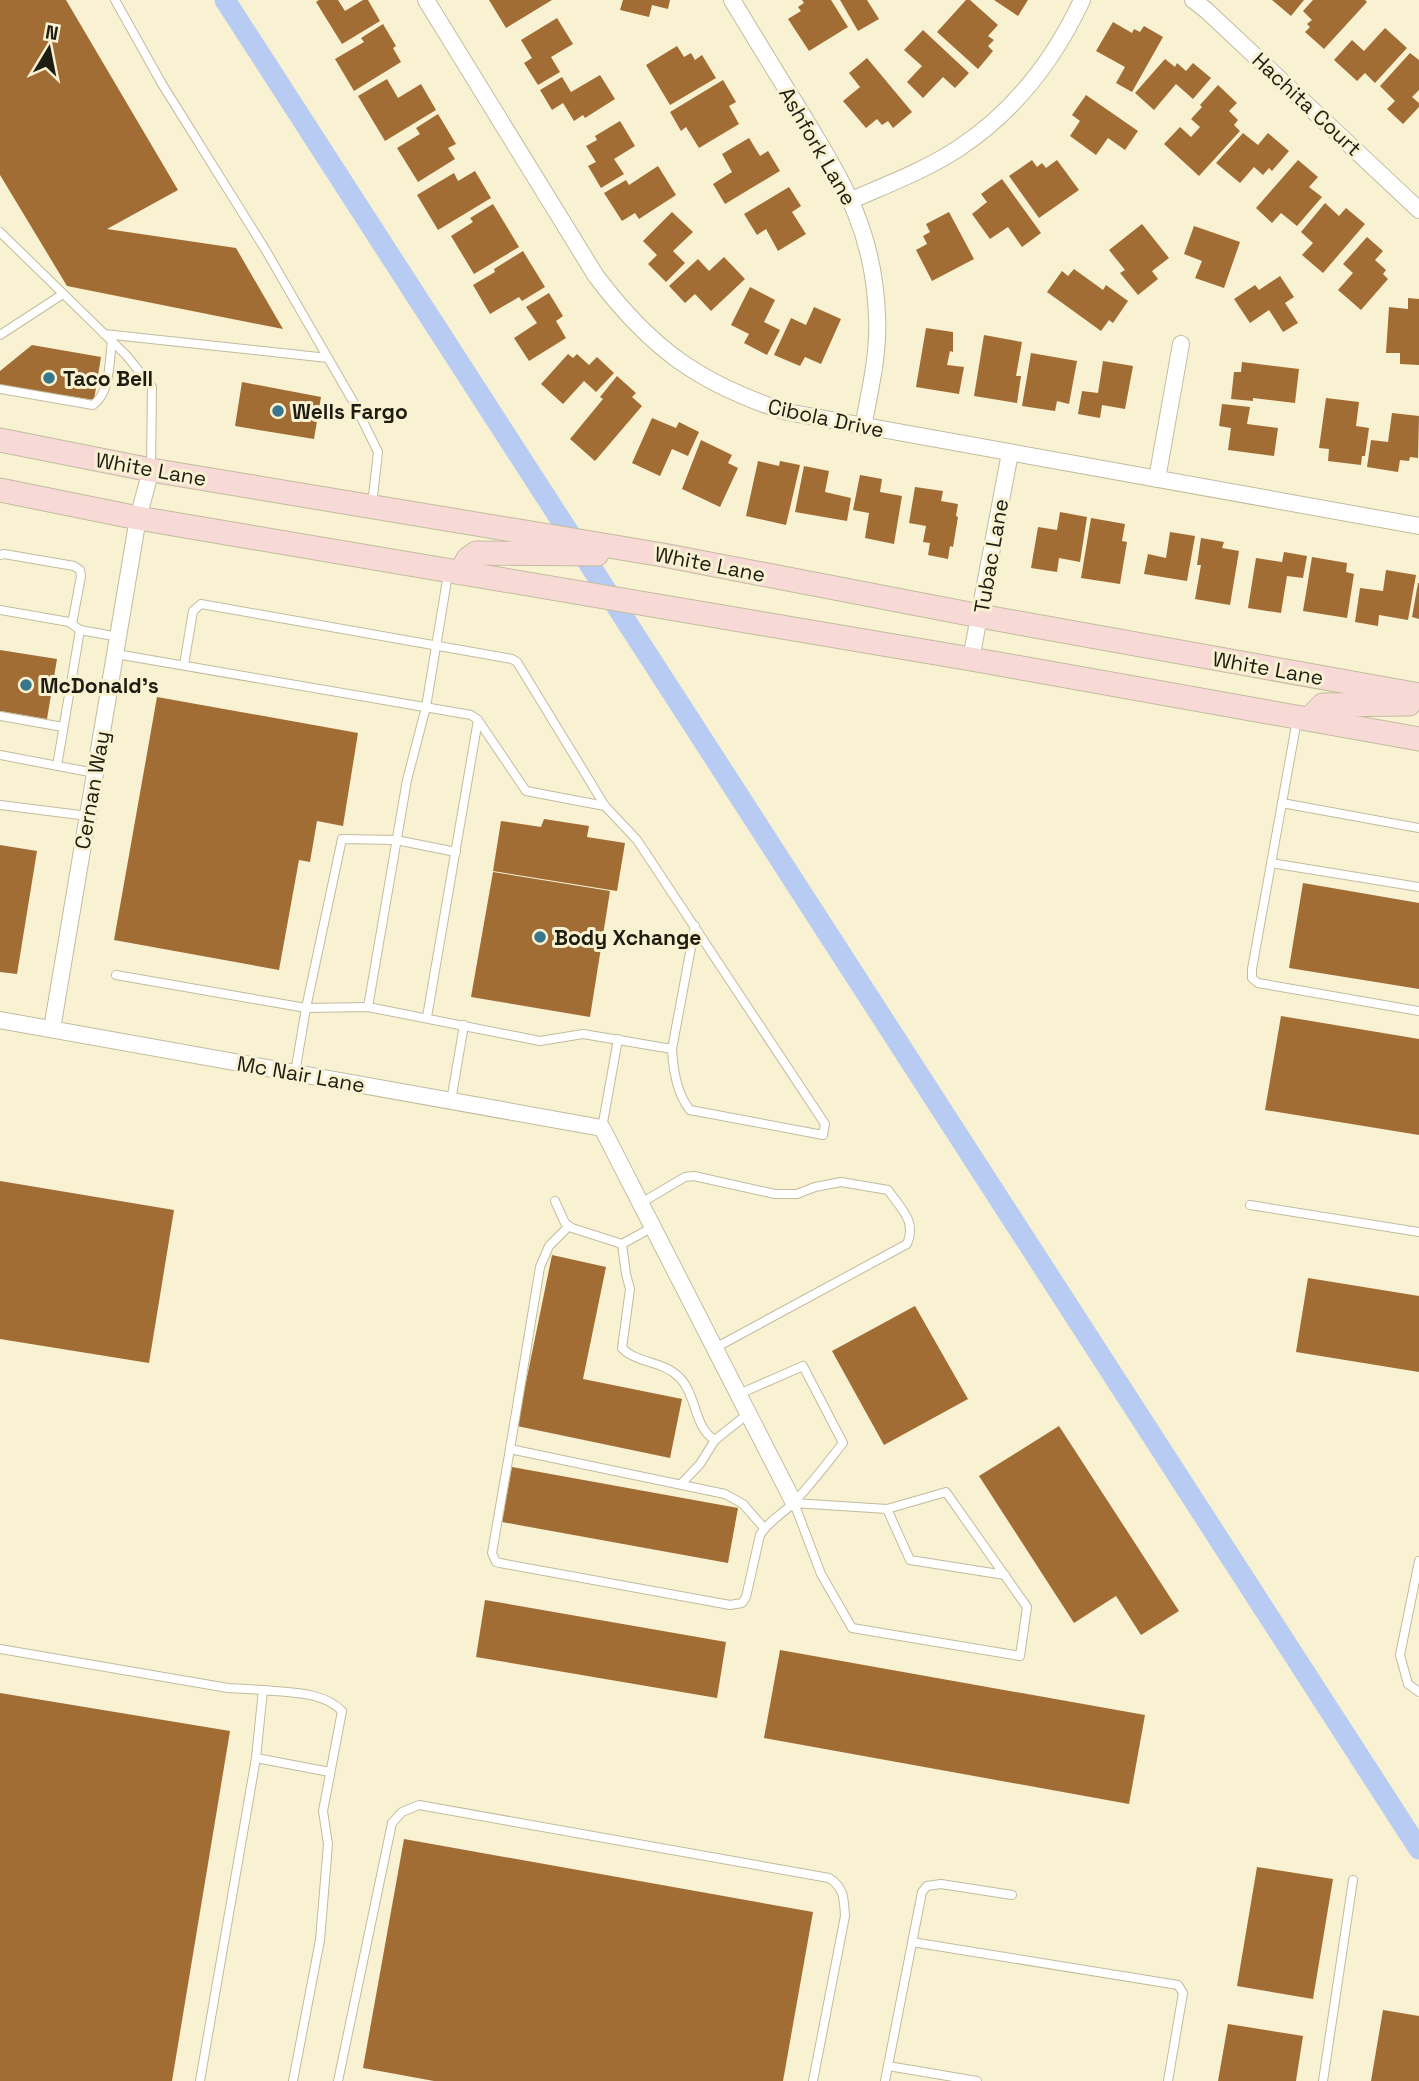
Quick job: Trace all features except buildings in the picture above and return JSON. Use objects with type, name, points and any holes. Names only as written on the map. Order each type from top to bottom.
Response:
[{"type":"main road","name":"White Lane","points":[[0,440],[151,470],[663,555],[980,617],[1419,695]]},
{"type":"main road","name":"White Lane","points":[[0,491],[138,518],[971,659],[1419,739]]},
{"type":"main road","points":[[454,572],[476,553],[663,555]]},
{"type":"main road","points":[[1303,718],[1323,705],[1419,704]]},
{"type":"street","name":"Cibola Drive","points":[[426,0],[596,276],[620,308],[648,337],[713,383],[749,400],[787,412],[1419,526]]},
{"type":"street","name":"Ashfork Lane","points":[[732,0],[852,200],[864,234],[874,275],[877,317],[876,354],[863,427]]},
{"type":"street","points":[[852,200],[924,168],[990,125],[1019,98],[1045,67],[1066,34],[1082,0]]},
{"type":"street","name":"Hachita Court","points":[[1193,0],[1419,210]]},
{"type":"street","points":[[1157,479],[1181,344]]},
{"type":"street","name":"Tubac Lane","points":[[971,659],[1010,453]]},
{"type":"street","name":"Cernan Way","points":[[52,1029],[138,518],[151,470]]},
{"type":"street","name":"Mc Nair Lane","points":[[0,1020],[602,1128]]},
{"type":"street","points":[[602,1128],[794,1503]]},
{"type":"lane","points":[[114,0],[162,84],[265,249],[378,452],[372,505]]},
{"type":"lane","points":[[0,232],[112,341],[152,387],[151,470]]},
{"type":"lane","points":[[0,335],[63,294]]},
{"type":"lane","points":[[104,334],[328,358]]},
{"type":"lane","points":[[0,389],[93,405],[101,399],[106,384],[112,341]]},
{"type":"lane","points":[[0,555],[74,566],[80,570],[72,624]]},
{"type":"lane","points":[[368,1007],[407,780],[426,707],[436,647],[454,572]]},
{"type":"lane","points":[[184,666],[193,611],[201,604],[517,662],[605,806],[637,840],[695,926],[825,1124],[823,1135],[690,1110],[685,1104],[673,1071],[672,1049],[695,926]]},
{"type":"lane","points":[[0,610],[69,622],[80,630],[119,637]]},
{"type":"lane","points":[[57,766],[80,630]]},
{"type":"lane","points":[[116,654],[471,715],[478,720],[526,791],[605,806]]},
{"type":"lane","points":[[0,716],[63,727]]},
{"type":"lane","points":[[1303,718],[1282,803],[1252,978],[1258,983],[1419,1011]]},
{"type":"lane","points":[[427,1017],[478,720]]},
{"type":"lane","points":[[0,755],[95,773]]},
{"type":"lane","points":[[1282,803],[1419,828]]},
{"type":"lane","points":[[0,805],[88,816]]},
{"type":"lane","points":[[295,1073],[340,843],[344,838],[396,840],[456,852]]},
{"type":"lane","points":[[1271,863],[1419,887]]},
{"type":"lane","points":[[116,975],[306,1007],[368,1007],[540,1041],[577,1034],[672,1049]]},
{"type":"lane","points":[[451,1101],[464,1025]]},
{"type":"lane","points":[[602,1128],[618,1039]]},
{"type":"lane","points":[[641,1203],[685,1177],[694,1176],[775,1194],[797,1194],[841,1182],[888,1190],[911,1224],[907,1244],[715,1348]]},
{"type":"lane","points":[[555,1201],[569,1226],[622,1244],[653,1227]]},
{"type":"lane","points":[[1250,1205],[1419,1232]]},
{"type":"lane","points":[[569,1226],[549,1246],[540,1267],[492,1553],[496,1562],[737,1605],[746,1597],[760,1535],[764,1528],[794,1503],[843,1443],[803,1366],[739,1394]]},
{"type":"lane","points":[[622,1244],[630,1289],[622,1348],[629,1354],[669,1368],[682,1380],[693,1398],[702,1428],[715,1440]]},
{"type":"lane","points":[[681,1484],[700,1464],[715,1440],[749,1413]]},
{"type":"lane","points":[[510,1449],[681,1484],[734,1498],[764,1528]]},
{"type":"lane","points":[[946,1492],[1027,1607],[1020,1656],[852,1628],[821,1574],[794,1503],[887,1509],[946,1492]]},
{"type":"lane","points":[[887,1509],[910,1560],[1005,1575]]},
{"type":"lane","points":[[1419,1561],[1400,1655],[1408,1684],[1419,1692]]},
{"type":"lane","points":[[0,1649],[228,1688],[324,1698],[332,1700],[342,1710],[323,1811],[328,1844],[320,1940],[293,2081]]},
{"type":"lane","points":[[200,2081],[256,1758],[263,1690]]},
{"type":"lane","points":[[256,1758],[330,1772]]},
{"type":"lane","points":[[338,2081],[392,1823],[402,1812],[419,1805],[829,1878],[838,1883],[844,1898],[845,1916],[813,2081]]},
{"type":"lane","points":[[1323,2081],[1353,1880]]},
{"type":"lane","points":[[885,2081],[920,1899],[928,1886],[941,1884],[1012,1895]]},
{"type":"lane","points":[[912,1942],[1178,1984],[1183,1993],[1168,2081]]},
{"type":"lane","points":[[888,2066],[977,2081]]},
{"type":"waterway","points":[[225,0],[1419,1849]]},
{"type":"place","name":"Taco Bell","points":[[49,378]]},
{"type":"place","name":"Wells Fargo","points":[[278,411]]},
{"type":"place","name":"McDonald's","points":[[26,685]]},
{"type":"place","name":"Body Xchange","points":[[540,937]]}]
